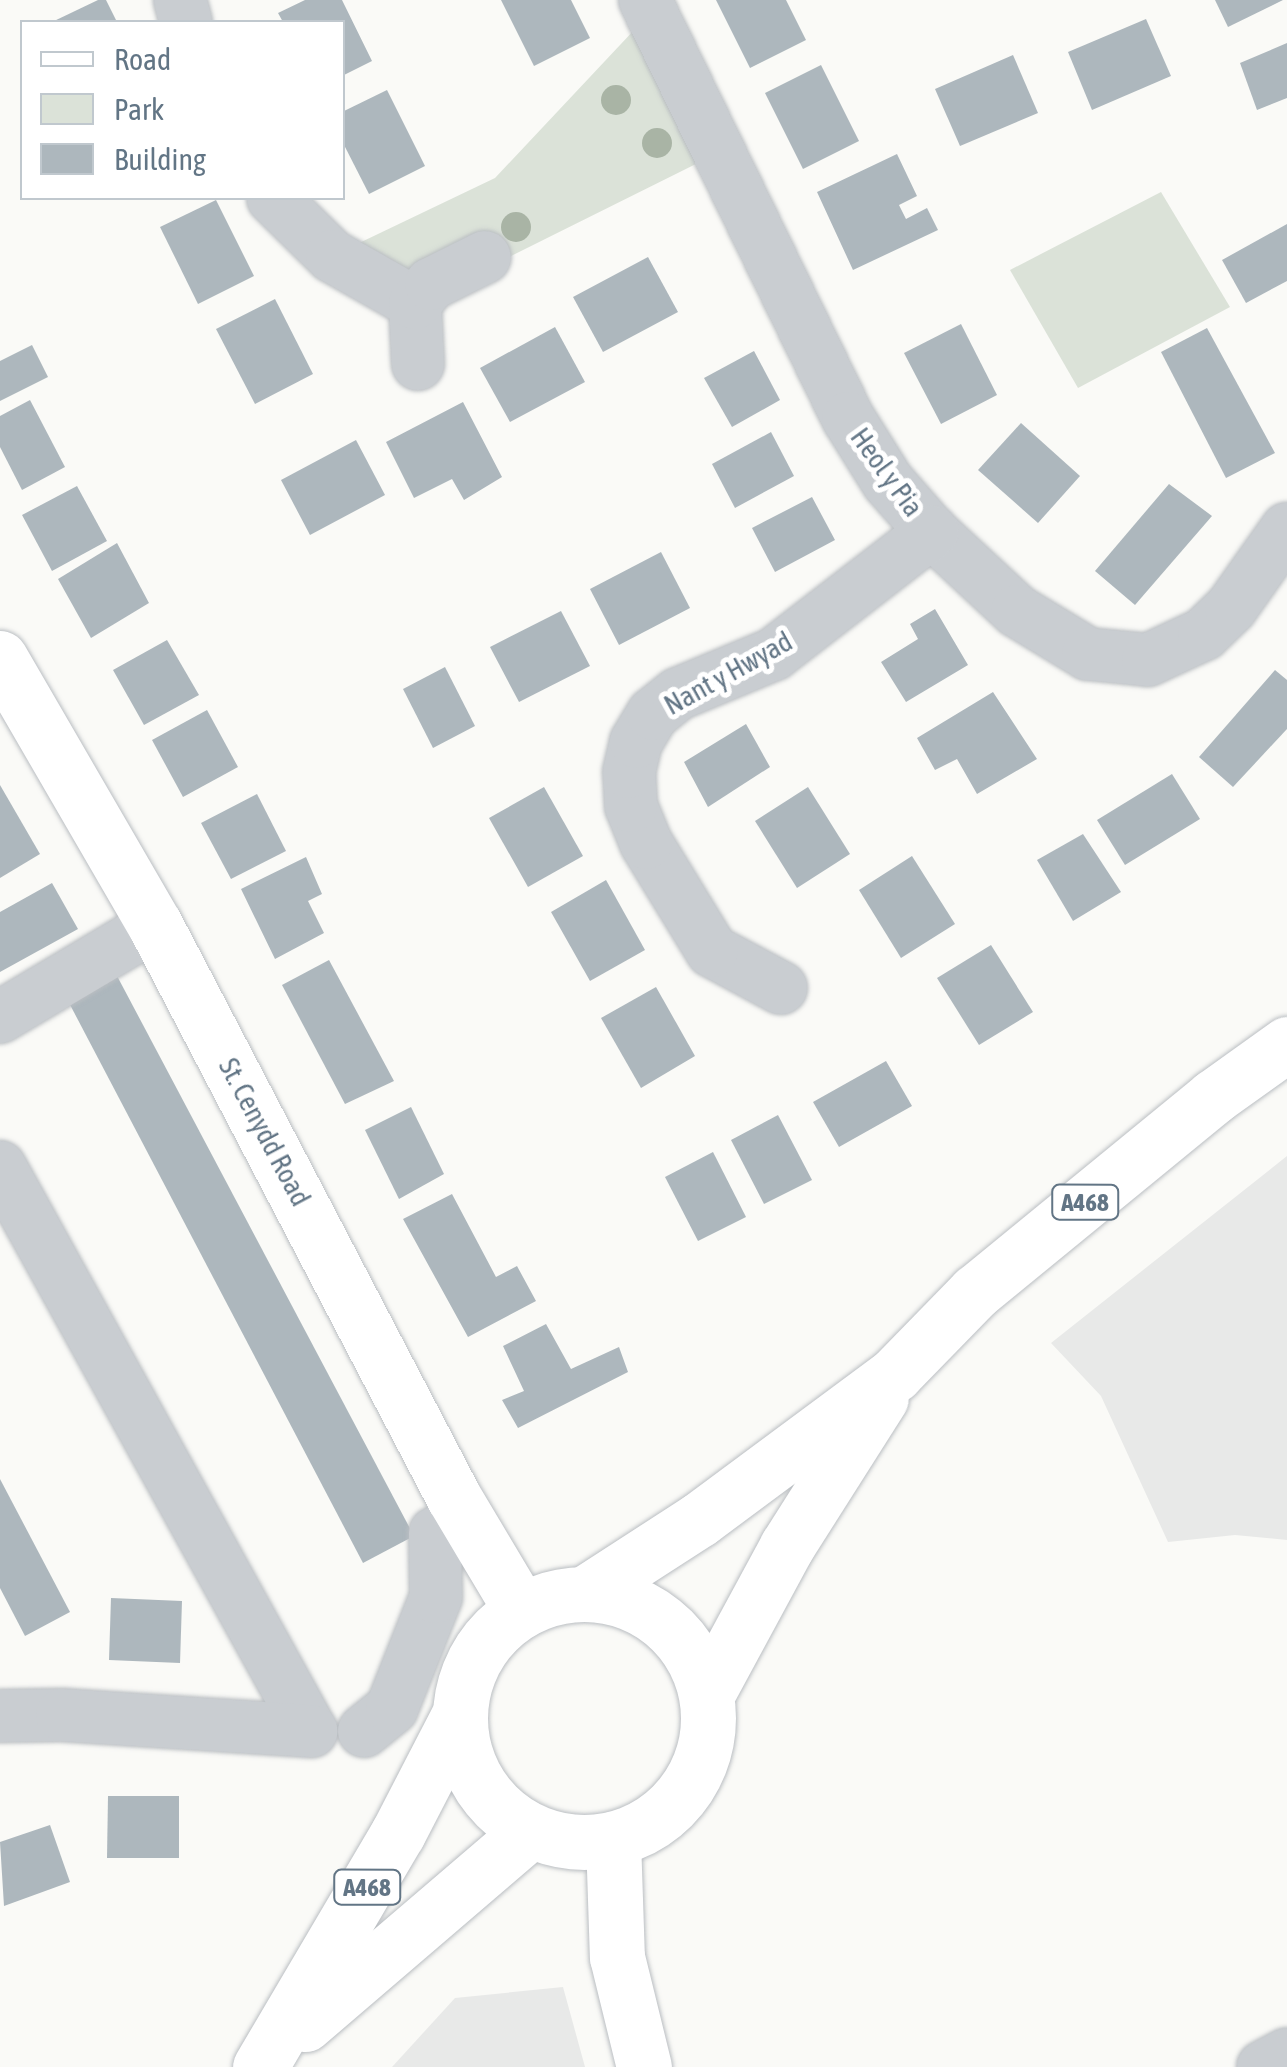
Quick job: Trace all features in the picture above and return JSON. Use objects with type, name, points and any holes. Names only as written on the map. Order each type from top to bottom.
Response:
[{"type":"main road","name":"St. Cenydd Road","points":[[0,658],[154,925],[453,1496],[522,1610]]},
{"type":"main road","name":"A468","points":[[584,1594],[700,1519],[895,1374],[975,1292],[1214,1097],[1287,1044]]},
{"type":"main road","name":"A468","points":[[706,1694],[787,1546],[895,1374]]},
{"type":"main road","points":[[584,1594],[616,1598],[648,1611],[674,1632],[693,1658],[706,1694],[708,1732],[698,1769],[678,1801],[648,1826],[613,1839],[570,1842],[530,1830],[500,1811],[478,1784],[463,1751],[459,1715],[468,1674],[489,1637],[522,1610],[552,1598],[584,1594]]},
{"type":"main road","name":"A468","points":[[265,2062],[398,1834],[459,1715]]},
{"type":"main road","name":"A468","points":[[265,2062],[530,1830]]},
{"type":"main road","points":[[613,1839],[618,1958],[644,2067]]},
{"type":"street","name":"Heol y Pia","points":[[645,0],[848,418],[888,482],[932,532],[1017,610],[1066,644],[1088,654],[1148,660],[1204,634],[1231,608],[1287,529]]},
{"type":"street","points":[[275,200],[332,256],[415,302]]},
{"type":"street","points":[[418,364],[415,302],[432,284],[485,257]]},
{"type":"street","name":"Nant y Hwyad","points":[[780,988],[712,950],[646,842],[631,806],[629,772],[636,742],[653,714],[678,694],[774,654],[932,532]]},
{"type":"street","points":[[0,1016],[154,925]]},
{"type":"street","points":[[0,1166],[310,1731],[62,1715],[0,1716]]},
{"type":"street","points":[[364,1731],[392,1708],[436,1597],[435,1533]]},
{"type":"street","points":[[1263,2067],[1287,2054]]},
{"type":"shaded area","points":[[1287,1156],[1287,1540],[1235,1535],[1168,1542],[1101,1396],[1051,1343]]},
{"type":"shaded area","points":[[563,1987],[585,2067],[392,2067],[455,1998]]},
{"type":"green space","points":[[651,12],[716,154],[507,258],[432,284],[332,256],[495,178]]},
{"type":"green space","points":[[1161,192],[1230,307],[1078,388],[1010,270]]},
{"type":"building","points":[[106,0],[116,20],[56,20]]},
{"type":"building","points":[[305,0],[342,0],[372,61],[345,74],[345,20],[282,20],[278,13]]},
{"type":"building","points":[[501,0],[571,0],[590,38],[534,66]]},
{"type":"building","points":[[716,0],[786,0],[806,40],[750,68]]},
{"type":"building","points":[[1215,0],[1283,0],[1228,27]]},
{"type":"building","points":[[1146,19],[1171,76],[1092,110],[1068,52]]},
{"type":"building","points":[[1287,43],[1287,98],[1257,110],[1240,63]]},
{"type":"building","points":[[1013,55],[1038,113],[960,146],[935,89]]},
{"type":"building","points":[[821,65],[859,141],[803,169],[765,93]]},
{"type":"building","points":[[387,90],[425,166],[369,194],[345,147],[345,111]]},
{"type":"building","points":[[897,154],[917,196],[899,205],[906,219],[927,208],[938,230],[853,270],[817,192]]},
{"type":"building","points":[[216,200],[254,276],[198,304],[160,227]]},
{"type":"building","points":[[1287,224],[1287,281],[1246,303],[1222,260]]},
{"type":"building","points":[[648,257],[678,312],[603,352],[573,297]]},
{"type":"building","points":[[275,299],[313,374],[255,404],[216,329]]},
{"type":"building","points":[[961,324],[997,395],[941,424],[904,353]]},
{"type":"building","points":[[555,327],[585,382],[510,422],[480,368]]},
{"type":"building","points":[[1207,328],[1275,453],[1226,478],[1161,352]]},
{"type":"building","points":[[32,345],[48,377],[0,401],[0,361]]},
{"type":"building","points":[[754,351],[780,400],[732,427],[704,378]]},
{"type":"building","points":[[30,400],[65,467],[22,490],[0,447],[0,416]]},
{"type":"building","points":[[463,402],[502,477],[464,500],[452,479],[414,498],[386,442]]},
{"type":"building","points":[[1021,423],[1080,476],[1038,523],[978,470]]},
{"type":"building","points":[[771,432],[794,476],[735,508],[712,464]]},
{"type":"building","points":[[356,440],[385,495],[310,535],[281,480]]},
{"type":"building","points":[[1169,484],[1212,516],[1135,605],[1095,571]]},
{"type":"building","points":[[77,486],[107,541],[52,571],[22,515]]},
{"type":"building","points":[[812,497],[835,540],[775,572],[752,528]]},
{"type":"building","points":[[117,543],[149,603],[91,638],[58,579]]},
{"type":"building","points":[[661,552],[690,608],[619,645],[590,589]]},
{"type":"building","points":[[935,609],[968,665],[906,702],[881,662],[918,639],[910,624]]},
{"type":"building","points":[[561,611],[590,666],[519,702],[490,647]]},
{"type":"building","points":[[167,640],[199,695],[144,725],[113,670]]},
{"type":"building","points":[[445,667],[475,726],[433,748],[403,689]]},
{"type":"building","points":[[1275,670],[1287,680],[1287,729],[1233,787],[1199,757]]},
{"type":"building","points":[[993,692],[1037,759],[977,794],[957,759],[935,770],[917,738]]},
{"type":"building","points":[[207,710],[238,767],[183,797],[152,740]]},
{"type":"building","points":[[746,724],[770,767],[708,807],[684,762]]},
{"type":"building","points":[[1172,774],[1200,819],[1125,865],[1097,820]]},
{"type":"building","points":[[0,785],[40,854],[0,878]]},
{"type":"building","points":[[544,787],[583,856],[528,887],[489,818]]},
{"type":"building","points":[[808,787],[850,854],[797,888],[755,821]]},
{"type":"building","points":[[257,794],[286,851],[231,879],[201,823]]},
{"type":"building","points":[[1083,834],[1121,892],[1073,921],[1037,860]]},
{"type":"building","points":[[912,856],[955,924],[901,958],[859,890]]},
{"type":"building","points":[[306,857],[322,894],[308,901],[324,933],[275,959],[241,889]]},
{"type":"building","points":[[606,880],[645,950],[590,981],[551,912]]},
{"type":"building","points":[[52,883],[78,929],[0,972],[0,912]]},
{"type":"building","points":[[991,945],[1033,1012],[979,1045],[937,978]]},
{"type":"building","points":[[329,960],[394,1081],[345,1104],[282,985]]},
{"type":"building","points":[[116,974],[414,1536],[363,1563],[67,999]]},
{"type":"building","points":[[656,987],[695,1056],[641,1088],[601,1018]]},
{"type":"building","points":[[886,1061],[912,1106],[839,1147],[813,1102]]},
{"type":"building","points":[[411,1107],[444,1174],[399,1199],[365,1130]]},
{"type":"building","points":[[778,1115],[812,1180],[764,1204],[731,1140]]},
{"type":"building","points":[[713,1152],[746,1217],[698,1241],[665,1177]]},
{"type":"building","points":[[452,1194],[496,1277],[517,1266],[536,1301],[468,1337],[403,1219]]},
{"type":"building","points":[[546,1324],[571,1369],[619,1347],[628,1372],[518,1428],[502,1400],[524,1391],[503,1346]]},
{"type":"building","points":[[0,1479],[70,1612],[25,1636],[0,1588]]},
{"type":"building","points":[[111,1598],[182,1601],[180,1663],[109,1660]]},
{"type":"building","points":[[108,1796],[179,1796],[179,1858],[107,1858]]},
{"type":"building","points":[[50,1825],[70,1882],[4,1906],[0,1842]]}]
